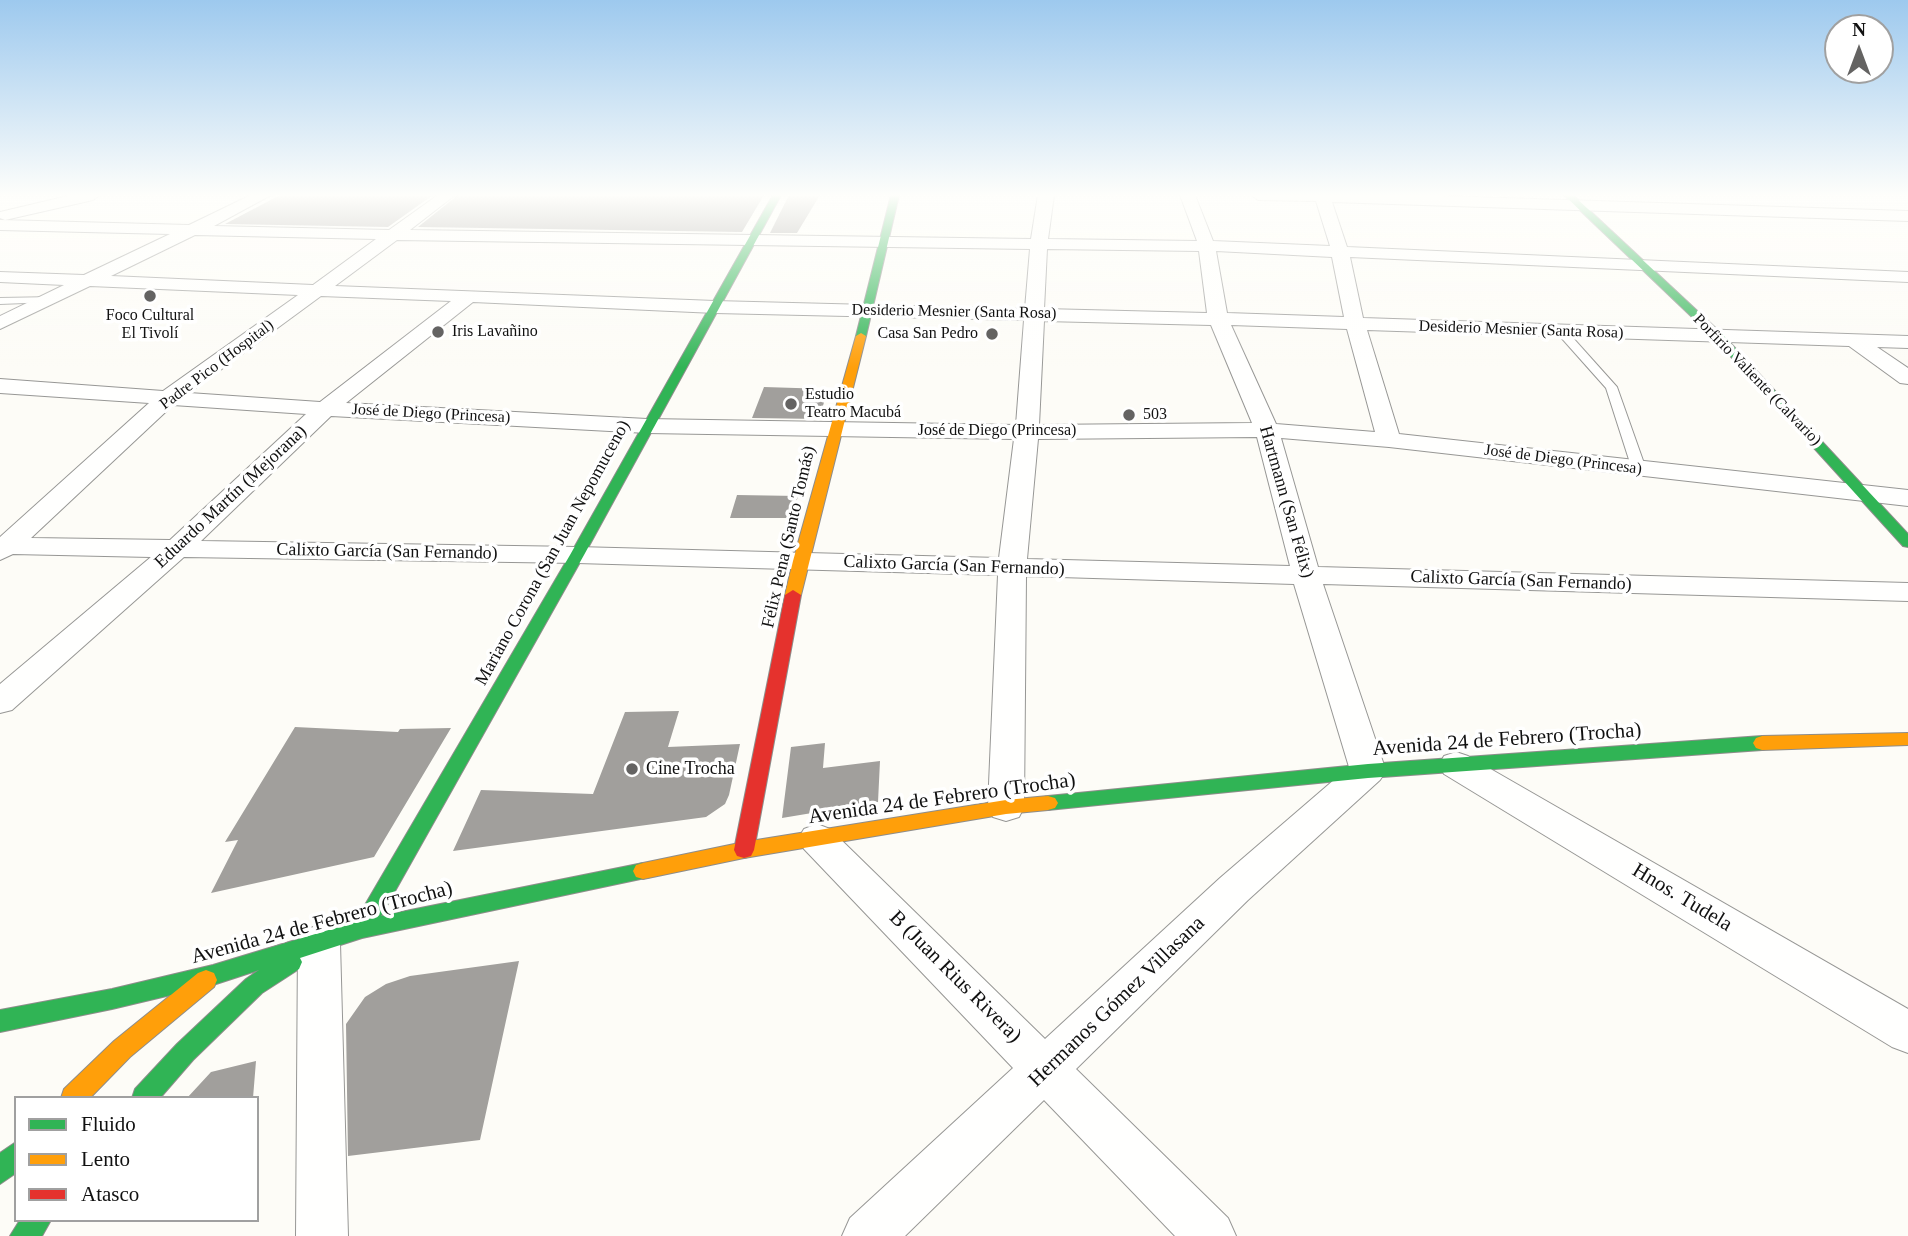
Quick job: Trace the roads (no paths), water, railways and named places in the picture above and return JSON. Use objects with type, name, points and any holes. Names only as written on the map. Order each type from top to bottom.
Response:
[{"type":"street","points":[[0,323],[148,253]]},
{"type":"street","name":"Padre Pico (Hospital)","points":[[3,548],[168,398],[371,253]]},
{"type":"street","name":"Mariano Corona (San Juan Nepomuceno)","points":[[362,929],[577,555],[746,253]]},
{"type":"street","name":"Félix Pena (Santo Tomás)","points":[[744,850],[800,561],[881,253]]},
{"type":"street","points":[[1006,807],[1012,569],[1027,432],[1038,253]]},
{"type":"street","name":"Hartmann (San Félix)","points":[[1208,253],[1218,319],[1267,430],[1306,575],[1368,771]]},
{"type":"street","points":[[1340,253],[1355,324],[1389,440]]},
{"type":"street","points":[[1355,253],[1908,277]]},
{"type":"street","name":"Porfirio Valiente (Calvario)","points":[[1628,253],[1718,336],[1908,544]]},
{"type":"street","name":"Desiderio Mesnier (Santa Rosa)","points":[[0,277],[466,299],[1218,319],[1908,342]]},
{"type":"street","name":"Eduardo Martín (Mejorana)","points":[[0,702],[177,549],[325,409],[466,299]]},
{"type":"street","points":[[1852,340],[1908,378]]},
{"type":"street","name":"José de Diego (Princesa)","points":[[0,386],[325,409],[647,426],[1027,432],[1267,430],[1389,440],[1908,498]]},
{"type":"street","name":"Calixto García (San Fernando)","points":[[3,548],[577,555],[1908,592]]},
{"type":"street","name":"Avenida 24 de Febrero (Trocha)","points":[[0,1021],[112,999],[213,975],[362,929],[744,850],[1006,807],[1368,771],[1770,742],[1908,739]]},
{"type":"street","name":"Hnos. Tudela","points":[[1456,765],[1908,1032]]},
{"type":"street","name":"Hermanos Gómez Villasana","points":[[868,1236],[1234,890],[1368,771]]},
{"type":"street","name":"B (Juan Rius Rivera)","points":[[817,839],[1047,1068],[1210,1236]]},
{"type":"street","points":[[146,1096],[185,1052],[254,986],[319,943]]},
{"type":"street","points":[[319,943],[322,1236]]},
{"type":"street","points":[[75,1096],[122,1049],[213,975]]},
{"type":"street","points":[[112,999],[130,1018],[122,1049]]},
{"type":"street","points":[[0,1171],[14,1157]]},
{"type":"street","points":[[24,1236],[36,1222]]},
{"type":"lane","points":[[0,301],[50,299]]},
{"type":"lane","points":[[1561,331],[1611,387],[1639,469]]},
{"type":"place","name":"Foco Cultural El Tivolí","points":[[150,296]]},
{"type":"place","name":"Iris Lavañino","points":[[438,332]]},
{"type":"place","name":"Casa San Pedro","points":[[992,334]]},
{"type":"place","name":"Estudio Teatro Macubá","points":[[791,404]]},
{"type":"place","name":"503","points":[[1129,415]]},
{"type":"place","name":"Cine Trocha","points":[[632,769]]}]
